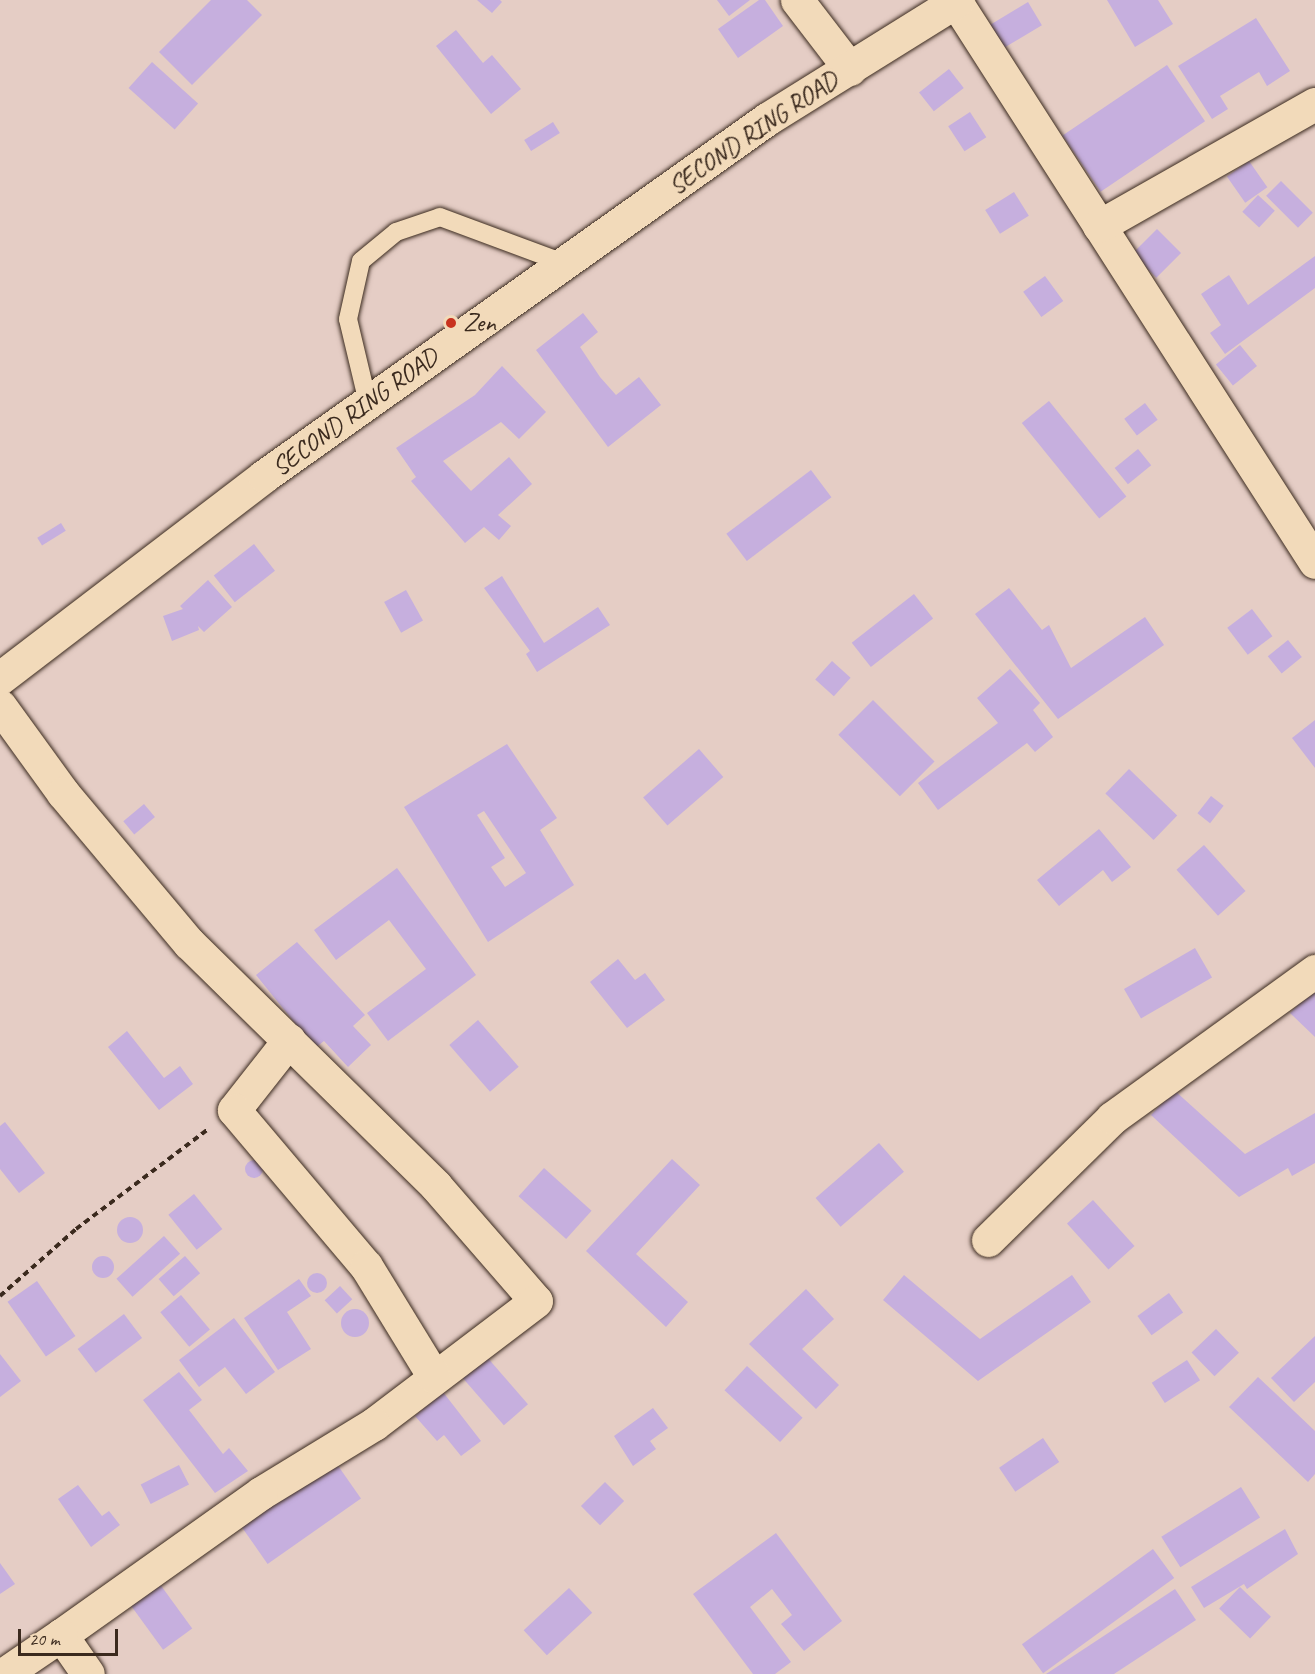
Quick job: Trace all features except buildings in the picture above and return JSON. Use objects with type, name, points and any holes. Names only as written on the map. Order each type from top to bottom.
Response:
[{"type":"street","points":[[797,0],[850,69]]},
{"type":"street","points":[[957,1],[1315,562]]},
{"type":"street","name":"SECOND RING ROAD","points":[[0,678],[368,403],[767,119],[957,1]]},
{"type":"street","points":[[1099,226],[1315,104]]},
{"type":"street","points":[[0,706],[133,878],[236,992],[289,1040],[436,1186],[536,1301],[375,1424],[261,1493],[4,1674]]},
{"type":"street","points":[[988,1240],[1112,1118],[1315,971]]},
{"type":"street","points":[[289,1040],[234,1110],[366,1266],[434,1377]]},
{"type":"street","points":[[61,1635],[88,1674]]},
{"type":"lane","points":[[368,403],[348,319],[362,261],[396,232],[440,217],[564,263]]},
{"type":"path","points":[[0,1296],[76,1229],[234,1110]]},
{"type":"place","name":"Zen","points":[[451,323]]}]
